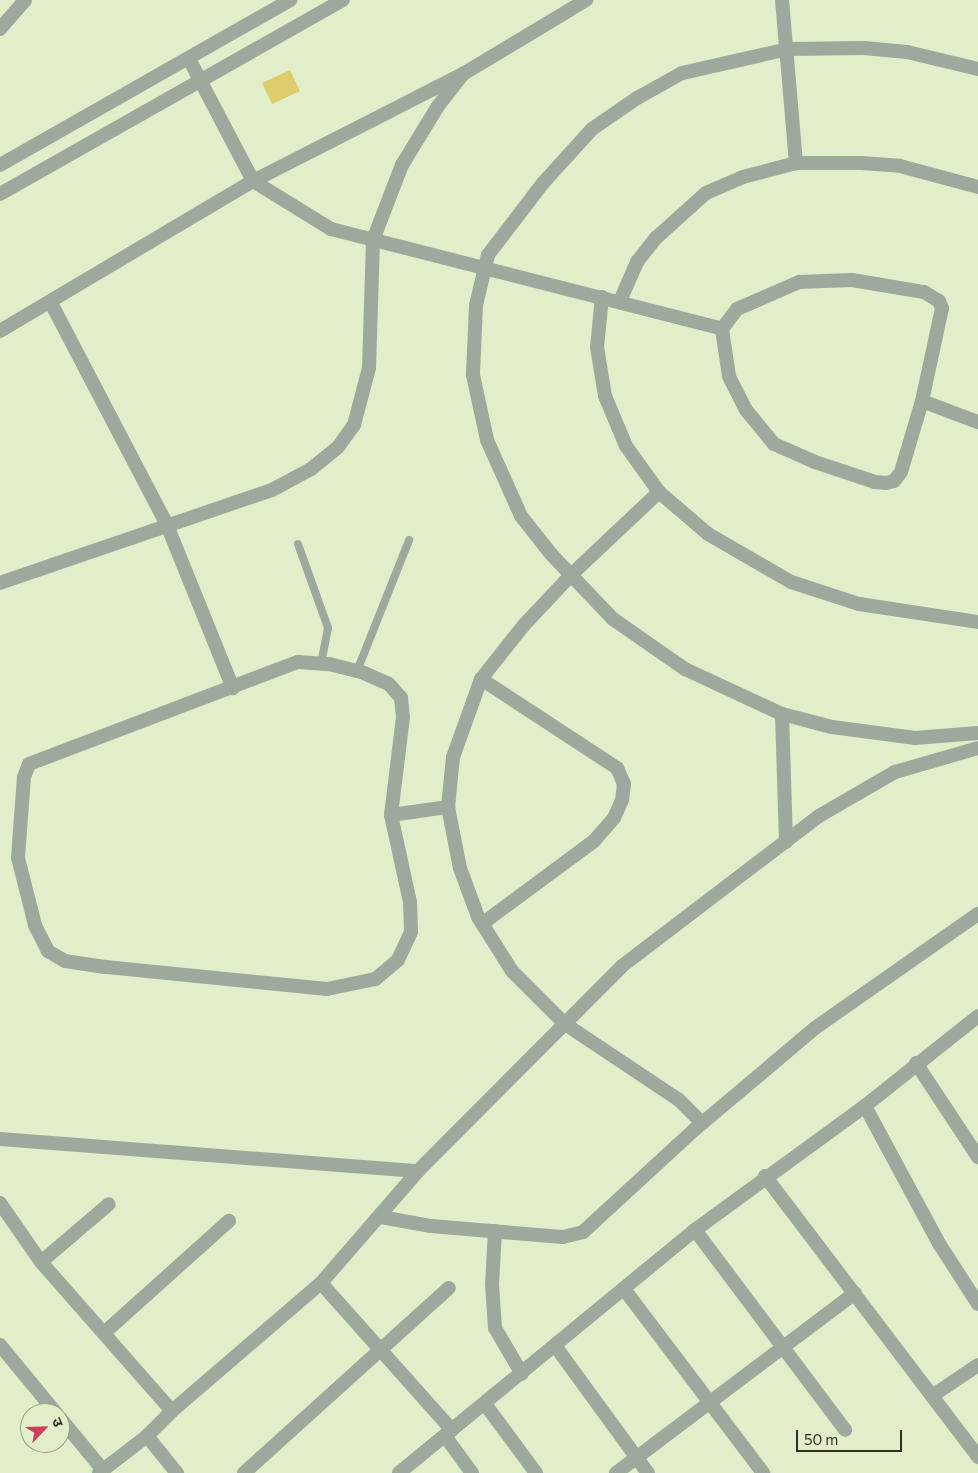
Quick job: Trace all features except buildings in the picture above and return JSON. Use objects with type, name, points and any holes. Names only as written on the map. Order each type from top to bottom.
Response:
[{"type":"street","points":[[0,29],[25,0]]},
{"type":"street","points":[[0,194],[343,0]]},
{"type":"street","points":[[0,331],[51,303],[254,181],[463,74],[586,0]]},
{"type":"street","points":[[782,0],[788,49],[796,163]]},
{"type":"street","points":[[0,165],[189,59],[283,2]]},
{"type":"street","points":[[978,69],[907,52],[864,48],[788,49],[682,73],[637,98],[592,130],[502,233],[488,255],[476,305],[473,375],[487,440],[521,516],[571,575],[612,619],[685,669],[782,714],[832,727],[915,738],[978,733]]},
{"type":"street","points":[[189,59],[254,181],[331,229],[620,301],[722,329]]},
{"type":"street","points":[[0,583],[272,490],[311,469],[338,447],[354,425],[369,368],[373,240],[402,165],[438,106],[463,74]]},
{"type":"street","points":[[620,301],[637,262],[656,238],[706,193],[743,177],[796,163],[900,166],[978,187]]},
{"type":"street","points":[[852,280],[924,292],[939,301],[942,308],[922,401],[900,472],[894,481],[875,482],[816,462],[774,444],[746,410],[729,376],[722,329],[738,309],[799,282],[852,280]]},
{"type":"street","points":[[602,297],[597,347],[605,396],[626,446],[659,492],[708,534],[791,582],[859,604],[978,622]]},
{"type":"street","points":[[51,303],[167,525],[233,688]]},
{"type":"street","points":[[922,401],[978,422]]},
{"type":"street","points":[[659,492],[571,575],[524,624],[481,679],[453,757],[448,807],[460,868],[482,924],[512,971],[565,1024],[679,1100],[702,1123]]},
{"type":"street","points":[[298,662],[322,663],[357,671],[389,684],[401,698],[403,717],[391,815],[410,902],[412,932],[398,960],[375,979],[327,989],[105,967],[65,960],[48,951],[35,925],[18,858],[24,777],[29,764],[233,688],[298,662]]},
{"type":"street","points":[[481,679],[617,768],[624,784],[622,800],[614,818],[594,841],[482,924]]},
{"type":"street","points":[[782,714],[786,842]]},
{"type":"street","points":[[70,1431],[101,1471],[147,1436],[172,1411],[321,1283],[382,1217],[418,1171],[622,966],[819,816],[895,772],[978,748]]},
{"type":"street","points":[[391,815],[448,807]]},
{"type":"street","points":[[382,1217],[431,1226],[563,1237],[583,1232],[702,1123],[815,1028],[978,914]]},
{"type":"street","points":[[399,1473],[556,1347],[695,1230],[766,1176],[865,1106],[916,1063],[978,1016]]},
{"type":"street","points":[[916,1063],[974,1141],[978,1157]]},
{"type":"street","points":[[865,1106],[940,1245],[978,1304]]},
{"type":"street","points":[[0,1138],[418,1171]]},
{"type":"street","points":[[766,1176],[978,1457]]},
{"type":"street","points":[[0,1203],[41,1262],[172,1411]]},
{"type":"street","points":[[41,1262],[109,1204]]},
{"type":"street","points":[[104,1333],[229,1221]]},
{"type":"street","points":[[695,1230],[845,1430]]},
{"type":"street","points":[[495,1231],[492,1286],[495,1328],[522,1374]]},
{"type":"street","points":[[321,1283],[448,1433],[472,1473]]},
{"type":"street","points":[[244,1473],[381,1352],[449,1288]]},
{"type":"street","points":[[624,1289],[763,1473]]},
{"type":"street","points":[[616,1473],[855,1292]]},
{"type":"street","points":[[0,1345],[48,1403]]},
{"type":"street","points":[[556,1347],[648,1473]]},
{"type":"street","points":[[932,1396],[978,1365]]},
{"type":"street","points":[[485,1404],[536,1473]]},
{"type":"street","points":[[147,1436],[177,1473]]},
{"type":"lane","points":[[357,671],[409,540]]},
{"type":"lane","points":[[298,544],[328,628],[322,663]]}]
